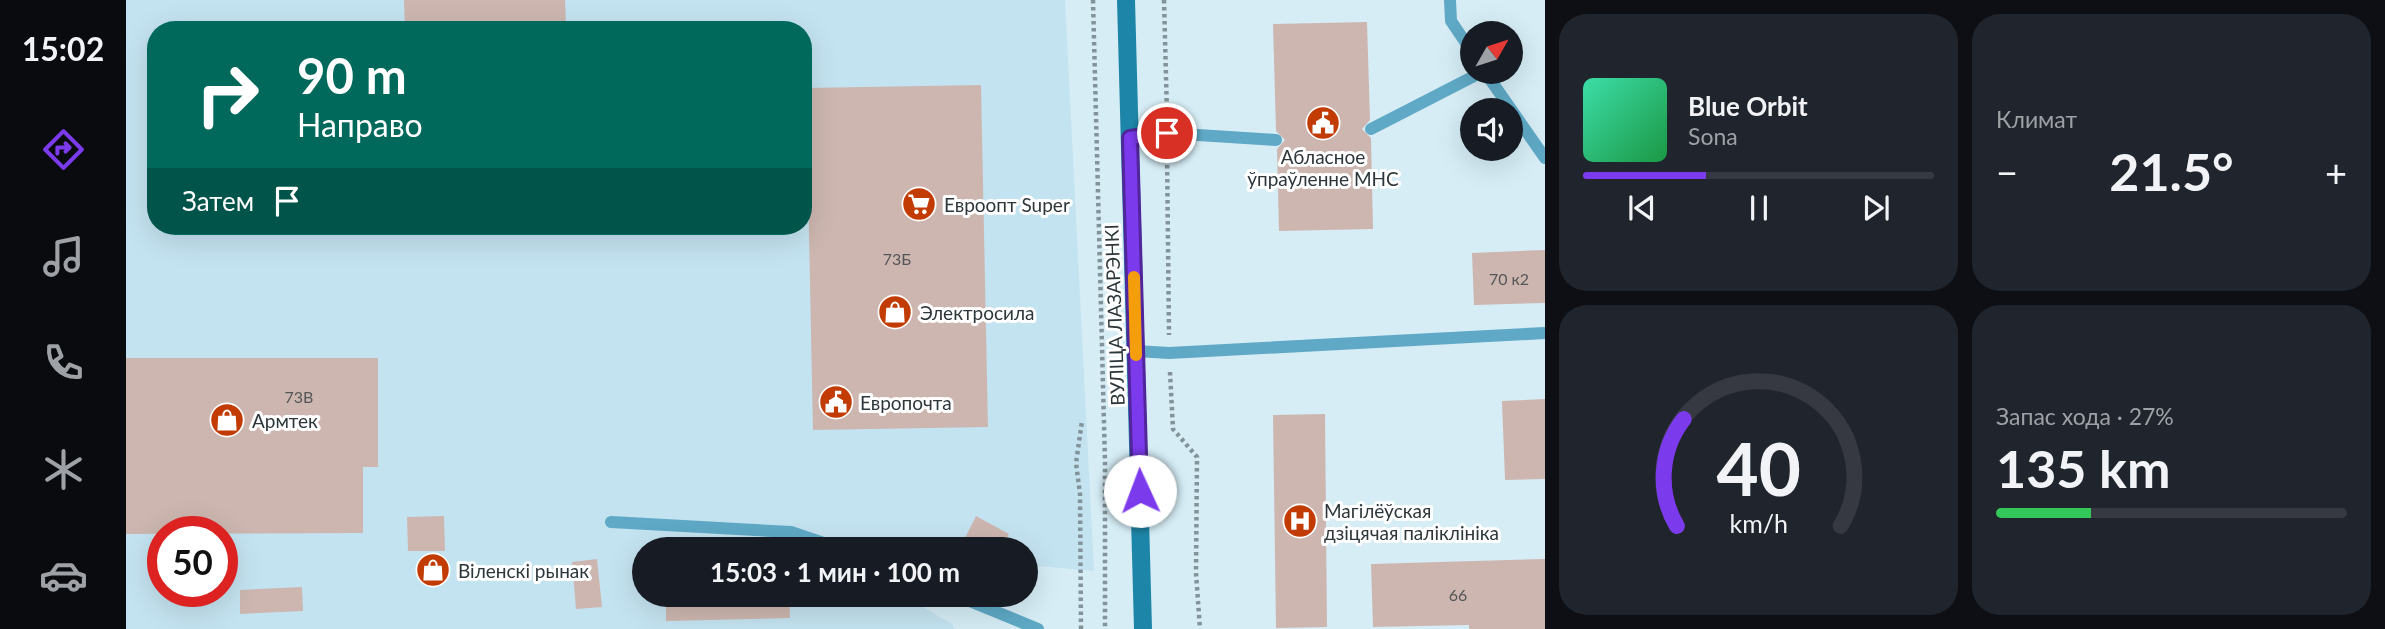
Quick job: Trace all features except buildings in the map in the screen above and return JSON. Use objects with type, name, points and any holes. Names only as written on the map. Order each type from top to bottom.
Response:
[{"type":"main road","name":"ВУЛІЦА ЛАЗАРЭНКІ","points":[[1126,0],[1143,629]]},
{"type":"lane","points":[[1450,0],[1451,21],[1460,34]]},
{"type":"lane","points":[[1371,129],[1460,84]]},
{"type":"lane","points":[[1492,84],[1545,158]]},
{"type":"lane","points":[[1130,138],[1167,133],[1276,141]]},
{"type":"lane","points":[[1136,351],[1169,352],[1545,332]]},
{"type":"lane","points":[[611,522],[791,532],[804,537]]},
{"type":"lane","points":[[984,607],[1038,629]]},
{"type":"path","points":[[1093,0],[1105,462],[1105,629]]},
{"type":"path","points":[[1164,0],[1169,352],[1173,429],[1197,457],[1196,573],[1200,629]]},
{"type":"path","points":[[1081,629],[1080,494],[1076,463],[1082,421]]},
{"type":"shaded area","points":[[126,0],[1065,0],[1094,571],[1038,566],[1038,537],[632,537],[632,607],[923,607],[952,624],[955,629],[126,629]]},
{"type":"slow traffic","points":[[1134,277],[1136,355]]},
{"type":"place","name":"Абласное ўпраўленне МНС","points":[[1323,123]]},
{"type":"place","name":"Евроопт Super","points":[[919,204]]},
{"type":"place","name":"Электросила","points":[[895,312]]},
{"type":"place","name":"Европочта","points":[[836,402]]},
{"type":"place","name":"Армтек","points":[[227,420]]},
{"type":"place","name":"Магілёўская дзіцячая паліклініка","points":[[1300,521]]},
{"type":"place","name":"Віленскі рынак","points":[[433,570]]},
{"type":"route","points":[[1140,491],[1130,138],[1167,133]]}]
